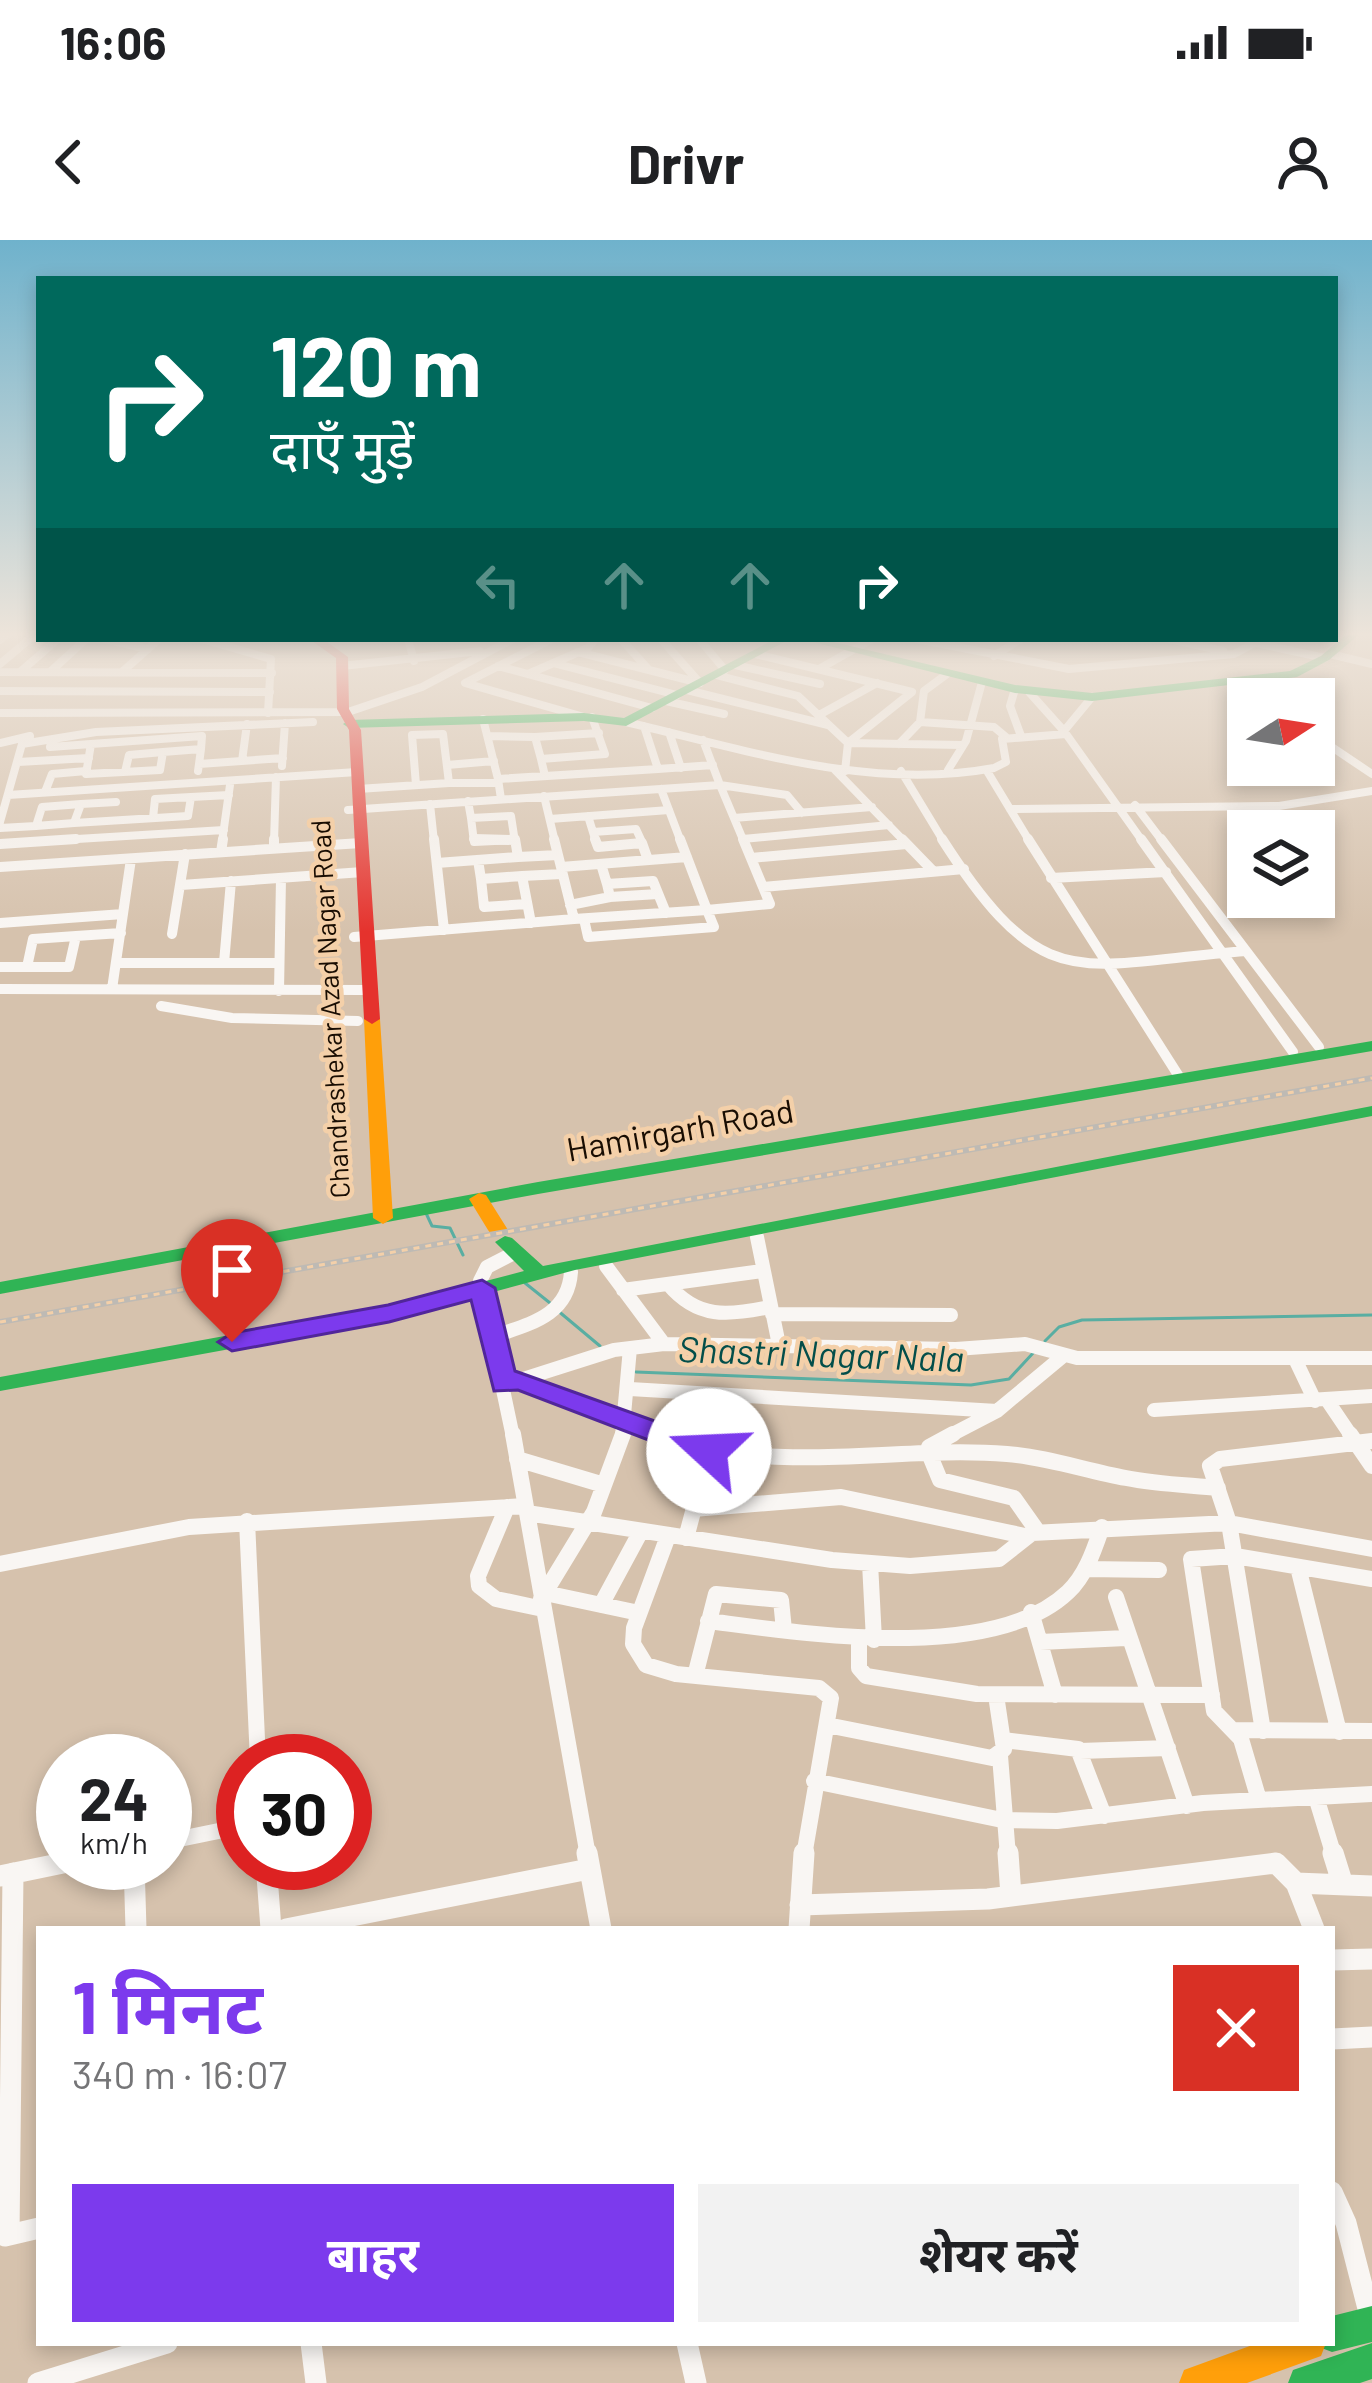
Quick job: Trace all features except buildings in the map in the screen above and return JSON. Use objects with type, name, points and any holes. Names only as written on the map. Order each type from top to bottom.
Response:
[{"type":"street","points":[[22,743],[68,732]]},
{"type":"street","points":[[0,746],[191,732]]},
{"type":"street","points":[[71,741],[91,744],[195,732]]},
{"type":"street","points":[[197,782],[204,732]]},
{"type":"street","points":[[242,761],[246,732]]},
{"type":"street","points":[[274,849],[284,732]]},
{"type":"street","name":"Chandrashekar Azad Nagar Road","points":[[355,732],[357,873],[376,1214]]},
{"type":"street","points":[[411,732],[416,785]]},
{"type":"street","points":[[442,732],[449,783]]},
{"type":"street","points":[[487,732],[501,799]]},
{"type":"street","points":[[534,732],[544,776]]},
{"type":"street","points":[[541,759],[605,754],[596,732]]},
{"type":"street","points":[[669,732],[704,744],[840,770],[901,771],[987,771],[1006,762],[1000,742],[1006,737],[1065,733],[1293,1052]]},
{"type":"street","points":[[669,732],[681,768]]},
{"type":"street","points":[[658,769],[673,732]]},
{"type":"street","points":[[837,732],[848,743],[963,745]]},
{"type":"street","points":[[840,770],[848,743],[863,732]]},
{"type":"street","points":[[899,744],[910,732]]},
{"type":"street","points":[[948,770],[968,732]]},
{"type":"street","points":[[1001,732],[1006,737]]},
{"type":"street","points":[[1020,732],[1021,736]]},
{"type":"street","points":[[22,743],[0,823],[36,826],[188,816],[191,797]]},
{"type":"street","points":[[80,790],[91,744]]},
{"type":"street","points":[[675,750],[704,744]]},
{"type":"street","points":[[360,937],[770,904],[704,744]]},
{"type":"street","points":[[124,772],[129,755],[201,749]]},
{"type":"street","points":[[1335,749],[1372,774]]},
{"type":"street","points":[[45,792],[52,774],[160,770],[164,752]]},
{"type":"street","points":[[18,762],[88,758]]},
{"type":"street","points":[[199,764],[283,758]]},
{"type":"street","points":[[447,765],[494,761]]},
{"type":"street","points":[[354,791],[713,765]]},
{"type":"street","points":[[840,770],[934,872]]},
{"type":"street","points":[[901,771],[964,869],[1027,947],[1048,958],[1102,963],[1246,951]]},
{"type":"street","points":[[987,771],[1102,963],[1178,1075]]},
{"type":"street","points":[[8,795],[279,777],[430,804],[720,785],[789,796],[802,813]]},
{"type":"street","points":[[0,779],[13,778]]},
{"type":"street","points":[[221,852],[230,780]]},
{"type":"street","points":[[110,836],[117,788]]},
{"type":"street","points":[[544,796],[570,905],[589,937],[714,927],[661,789]]},
{"type":"street","points":[[1010,808],[1298,805],[1372,790]]},
{"type":"street","points":[[153,818],[155,799],[229,795]]},
{"type":"street","points":[[468,801],[474,842],[515,840]]},
{"type":"street","points":[[36,826],[43,807],[116,802]]},
{"type":"street","points":[[74,824],[81,804]]},
{"type":"street","points":[[430,804],[444,930]]},
{"type":"street","points":[[1135,806],[1318,1047]]},
{"type":"street","points":[[734,818],[872,807]]},
{"type":"street","points":[[550,819],[669,810]]},
{"type":"street","points":[[471,818],[511,816],[518,857]]},
{"type":"street","points":[[588,817],[598,847],[642,843],[648,860]]},
{"type":"street","points":[[743,839],[889,825]]},
{"type":"street","points":[[0,844],[224,830]]},
{"type":"street","points":[[0,867],[356,844]]},
{"type":"street","points":[[751,858],[907,844]]},
{"type":"street","points":[[172,934],[185,854]]},
{"type":"street","points":[[437,863],[518,857],[561,865],[687,857]]},
{"type":"street","points":[[112,989],[131,859]]},
{"type":"street","points":[[478,860],[484,908],[527,904]]},
{"type":"street","points":[[601,864],[608,890]]},
{"type":"street","points":[[481,879],[522,876],[561,865]]},
{"type":"street","points":[[763,887],[964,869]]},
{"type":"street","points":[[1051,878],[1185,870]]},
{"type":"street","points":[[181,885],[357,873]]},
{"type":"street","points":[[522,876],[531,923]]},
{"type":"street","points":[[279,991],[281,878]]},
{"type":"street","points":[[224,963],[231,881]]},
{"type":"street","points":[[570,905],[608,890],[658,893],[665,913]]},
{"type":"street","points":[[0,923],[123,914]]},
{"type":"street","points":[[27,967],[33,939],[121,932]]},
{"type":"street","points":[[0,967],[69,967],[76,937]]},
{"type":"street","points":[[116,963],[276,963]]},
{"type":"street","points":[[0,988],[363,990]]},
{"type":"street","name":"Chandrashekar Azad Nagar Road","points":[[363,990],[358,1021],[376,1214]]},
{"type":"street","points":[[161,1006],[232,1018],[358,1021]]},
{"type":"street","name":"Hamirgarh Road","points":[[0,1288],[376,1214],[1318,1047],[1372,1042]]},
{"type":"street","name":"Hamirgarh Road","points":[[0,1276],[1372,1042]]},
{"type":"street","points":[[548,1274],[1372,1115]]},
{"type":"street","points":[[0,1384],[389,1313],[548,1274],[1372,1115]]},
{"type":"street","points":[[479,1199],[506,1242],[572,1291],[563,1308],[492,1336]]},
{"type":"street","points":[[757,1237],[779,1345]]},
{"type":"street","points":[[506,1242],[488,1267],[492,1336],[511,1382],[520,1509],[543,1600],[600,1926]]},
{"type":"street","points":[[606,1266],[664,1344]]},
{"type":"street","points":[[623,1290],[762,1271]]},
{"type":"street","points":[[668,1284],[682,1304],[712,1317],[771,1311],[951,1315]]},
{"type":"street","points":[[0,1373],[374,1304],[427,1300]]},
{"type":"street","points":[[511,1382],[582,1358],[664,1344],[1035,1346],[1057,1354],[1372,1358]]},
{"type":"street","points":[[543,1600],[590,1524],[626,1420],[631,1379],[622,1349]]},
{"type":"street","points":[[924,1451],[997,1412],[1057,1354]]},
{"type":"street","points":[[1295,1359],[1321,1400],[1364,1442],[1372,1466]]},
{"type":"street","points":[[631,1379],[997,1412]]},
{"type":"street","points":[[511,1382],[709,1451],[786,1461],[924,1451],[1032,1456],[1130,1479],[1218,1488]]},
{"type":"street","points":[[1154,1410],[1372,1396]]},
{"type":"street","points":[[1263,1731],[1229,1522],[1213,1461],[1364,1442]]},
{"type":"street","points":[[709,1451],[693,1509],[639,1613],[633,1644],[646,1665],[695,1676],[824,1689],[831,1698],[814,1781],[799,1926]]},
{"type":"street","points":[[924,1451],[940,1480],[1014,1498],[1031,1534]]},
{"type":"street","points":[[517,1459],[604,1485]]},
{"type":"street","points":[[693,1509],[841,1497],[1031,1534],[1229,1522],[1372,1549]]},
{"type":"street","points":[[520,1509],[478,1576],[479,1586],[496,1599],[601,1605],[639,1613]]},
{"type":"street","points":[[0,1564],[247,1520],[520,1509],[641,1532],[870,1563],[991,1561],[1031,1534]]},
{"type":"street","points":[[247,1520],[257,1734]]},
{"type":"street","points":[[708,1621],[924,1642],[1030,1612],[1061,1598],[1086,1569],[1102,1527]]},
{"type":"street","points":[[601,1605],[641,1532]]},
{"type":"street","points":[[1259,1800],[1234,1730],[1218,1718],[1191,1559],[1235,1556],[1372,1579]]},
{"type":"street","points":[[870,1563],[867,1640],[860,1668],[866,1676],[996,1695],[1212,1694]]},
{"type":"street","points":[[1298,1567],[1339,1732]]},
{"type":"street","points":[[1086,1569],[1159,1570]]},
{"type":"street","points":[[695,1676],[713,1596],[725,1592],[781,1600],[786,1606],[784,1630]]},
{"type":"street","points":[[1116,1597],[1126,1638],[1187,1806]]},
{"type":"street","points":[[1030,1612],[1055,1695]]},
{"type":"street","points":[[1040,1642],[1126,1638]]},
{"type":"street","points":[[996,1695],[1010,1896]]},
{"type":"street","points":[[826,1725],[1001,1748],[1168,1748]]},
{"type":"street","points":[[1234,1730],[1372,1731]]},
{"type":"street","points":[[1080,1751],[1104,1816]]},
{"type":"street","points":[[814,1781],[1003,1820],[1372,1794]]},
{"type":"street","points":[[1316,1797],[1343,1885]]},
{"type":"street","points":[[800,1905],[1010,1896],[1276,1863],[1297,1883],[1312,1926]]},
{"type":"street","points":[[301,1926],[590,1870]]},
{"type":"street","points":[[7,1874],[4,2236],[36,2229]]},
{"type":"street","points":[[1297,1883],[1372,1886]]},
{"type":"street","points":[[135,1890],[136,1926]]},
{"type":"street","points":[[268,1890],[271,1926]]},
{"type":"street","points":[[1335,1960],[1372,1959]]},
{"type":"street","points":[[1335,2039],[1372,2037]]},
{"type":"street","points":[[1335,2199],[1346,2223],[1372,2324],[1335,2333]]},
{"type":"street","points":[[38,2383],[65,2379],[154,2346]]},
{"type":"street","points":[[311,2346],[316,2383]]},
{"type":"street","points":[[688,2346],[696,2383]]},
{"type":"street","points":[[1197,2383],[1300,2346]]},
{"type":"street","points":[[1306,2383],[1372,2361]]},
{"type":"waterway","name":"Shastri Nagar Nala","points":[[425,1211],[432,1226],[450,1228],[463,1255]]},
{"type":"waterway","name":"Shastri Nagar Nala","points":[[525,1283],[550,1303]]},
{"type":"waterway","name":"Shastri Nagar Nala","points":[[557,1310],[600,1346]]},
{"type":"waterway","name":"Shastri Nagar Nala","points":[[1045,1341],[1059,1327],[1082,1320],[1372,1315]]},
{"type":"waterway","name":"Shastri Nagar Nala","points":[[636,1372],[971,1385],[1009,1379],[1034,1352]]},
{"type":"railway","points":[[0,1322],[1372,1078]]},
{"type":"traffic: fast","points":[[0,1288],[538,1188],[1372,1046]]},
{"type":"traffic: fast","points":[[0,1384],[389,1313],[574,1264],[1372,1111]]},
{"type":"traffic: fast","points":[[505,1242],[540,1274]]},
{"type":"traffic: fast","points":[[1335,2333],[1372,2324]]},
{"type":"traffic: fast","points":[[1306,2383],[1372,2361]]},
{"type":"traffic: slow","points":[[372,1019],[383,1218]]},
{"type":"traffic: slow","points":[[479,1199],[498,1230]]},
{"type":"traffic: slow","points":[[1197,2383],[1300,2346]]},
{"type":"traffic: jam","points":[[355,732],[372,1019]]},
{"type":"route","points":[[232,1342],[389,1313],[482,1288],[504,1385],[518,1380],[709,1451]]}]
